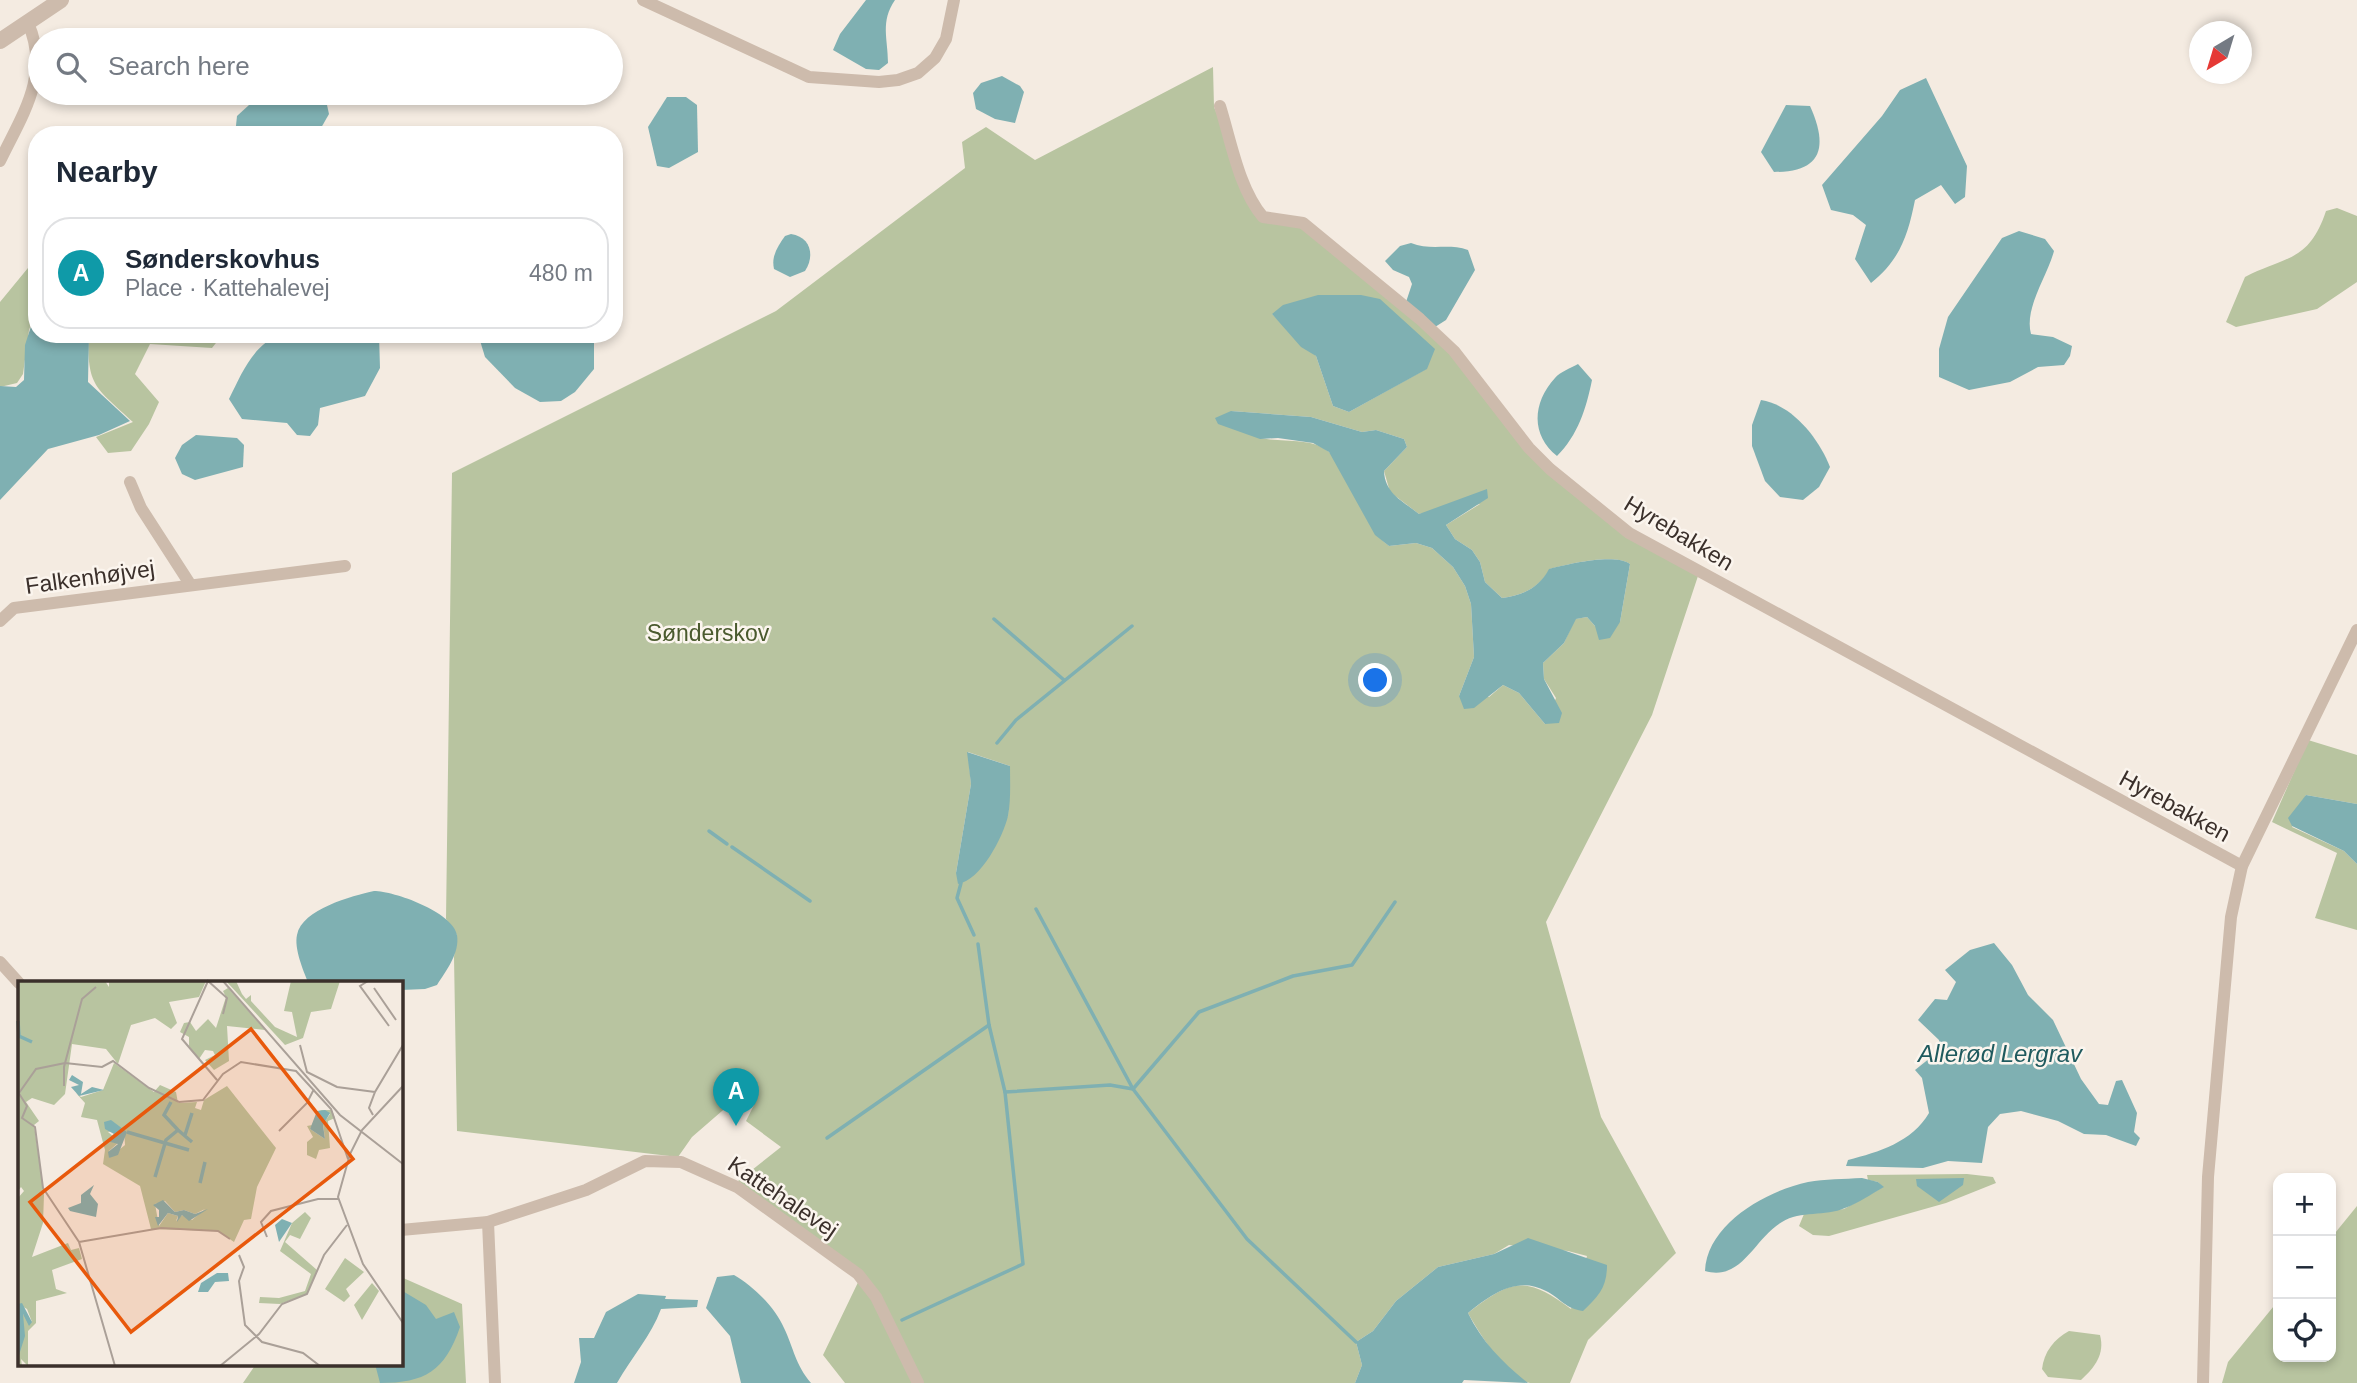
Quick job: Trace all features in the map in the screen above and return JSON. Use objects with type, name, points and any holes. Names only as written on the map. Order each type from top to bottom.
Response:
[{"type":"street","points":[[0,41],[61,0]]},
{"type":"street","points":[[643,0],[809,77],[879,82],[898,80],[918,73],[935,58],[946,40],[954,0]]},
{"type":"street","points":[[27,23],[30,28]]},
{"type":"street","points":[[0,162],[28,102]]},
{"type":"street","name":"Hyrebakken","points":[[1220,106],[1248,190],[1263,217],[1303,223],[1420,319],[1454,351],[1543,462],[1629,533],[2242,866]]},
{"type":"street","name":"Falkenhøjvej","points":[[130,482],[141,508],[190,584]]},
{"type":"street","name":"Falkenhøjvej","points":[[0,621],[14,608],[345,566]]},
{"type":"street","name":"Hyrebakken","points":[[2203,1383],[2207,1177],[2231,917],[2242,866],[2357,630]]},
{"type":"street","points":[[0,962],[18,982]]},
{"type":"street","name":"Kattehalevej","points":[[402,1230],[488,1222],[586,1190],[645,1161],[681,1163],[708,1172],[737,1187],[858,1274],[876,1297],[918,1383]]},
{"type":"street","points":[[488,1222],[495,1383]]},
{"type":"green space","name":"Sønderskov","points":[[1213,67],[1214,107],[1262,219],[1305,228],[1428,331],[1461,363],[1547,471],[1698,576],[1652,715],[1546,922],[1601,1117],[1676,1253],[1588,1340],[1570,1383],[1530,1383],[1512,1373],[1494,1354],[1468,1313],[1496,1293],[1519,1286],[1542,1290],[1571,1309],[1587,1256],[1568,1251],[1509,1245],[1494,1254],[1438,1267],[1396,1301],[1373,1331],[1356,1342],[1362,1365],[1355,1383],[845,1383],[823,1355],[863,1272],[738,1181],[781,1147],[746,1121],[754,1105],[737,1098],[692,1137],[678,1157],[457,1131],[454,957],[457,935],[446,919],[452,473],[776,311],[965,168],[962,142],[986,127],[1035,160]],"holes":[[[1272,314],[1426,369],[1349,412],[1333,406],[1316,356]],[[1231,411],[1311,417],[1362,432],[1376,430],[1404,439],[1407,447],[1384,471],[1390,492],[1419,514],[1480,504],[1446,525],[1455,539],[1472,550],[1480,562],[1485,582],[1502,598],[1530,590],[1550,569],[1602,559],[1623,561],[1630,564],[1620,622],[1595,626],[1587,617],[1575,619],[1564,643],[1543,663],[1544,679],[1556,698],[1545,724],[1519,693],[1503,685],[1489,697],[1459,696],[1474,657],[1471,604],[1465,586],[1453,567],[1432,548],[1416,543],[1389,546],[1378,536],[1363,512],[1346,474],[1329,452],[1320,446],[1299,441],[1265,439],[1245,430]],[[968,752],[1010,766],[1008,816],[956,873],[971,784]]]},
{"type":"green space","points":[[2337,208],[2357,216],[2357,282],[2317,309],[2236,327],[2226,322],[2245,277],[2304,249],[2319,228],[2326,211]]},
{"type":"green space","points":[[28,268],[28,337],[23,374],[17,383],[0,387],[0,302]]},
{"type":"green space","points":[[89,343],[216,343],[212,348],[150,344],[135,374],[159,402],[149,424],[131,451],[108,453],[96,437],[133,422],[96,385]]},
{"type":"green space","points":[[2308,740],[2357,755],[2357,804],[2306,795],[2292,827],[2344,851],[2357,864],[2357,930],[2315,918],[2337,853],[2272,822]]},
{"type":"green space","points":[[1967,1174],[1993,1177],[1996,1183],[1946,1203],[1829,1236],[1813,1235],[1799,1226],[1804,1214],[1844,1209],[1883,1187],[1878,1182],[1868,1180],[1867,1175]]},
{"type":"green space","points":[[2357,1206],[2357,1383],[2222,1383],[2228,1362],[2273,1307],[2273,1362],[2336,1362],[2336,1232]]},
{"type":"green space","points":[[402,1277],[462,1304],[466,1383],[243,1383],[255,1366],[402,1366]]},
{"type":"green space","points":[[2069,1331],[2100,1335],[2098,1360],[2081,1380],[2048,1377],[2042,1369],[2047,1352],[2054,1342]]},
{"type":"water","points":[[866,0],[895,0],[886,23],[888,63],[879,70],[866,69],[833,50],[840,34]]},
{"type":"water","points":[[1002,76],[1020,86],[1024,92],[1015,123],[995,119],[976,109],[973,93],[981,83]]},
{"type":"water","points":[[1926,78],[1967,166],[1965,197],[1955,204],[1941,185],[1915,200],[1896,256],[1871,283],[1855,259],[1866,225],[1853,215],[1831,210],[1822,185],[1882,116],[1900,90]]},
{"type":"water","points":[[667,97],[686,97],[697,105],[698,152],[669,168],[657,166],[648,127]]},
{"type":"water","points":[[249,105],[327,105],[329,114],[322,126],[236,126],[237,116]]},
{"type":"water","points":[[1786,105],[1810,106],[1816,120],[1819,144],[1812,162],[1790,171],[1774,172],[1761,152]]},
{"type":"water","points":[[2019,231],[2045,239],[2054,251],[2033,303],[2031,334],[2053,337],[2072,346],[2070,356],[2064,365],[2038,367],[2010,382],[1969,390],[1939,377],[1939,349],[1948,317],[2002,238]]},
{"type":"water","points":[[791,234],[807,243],[810,259],[805,271],[790,277],[774,269],[773,264],[780,244],[785,236]]},
{"type":"water","points":[[1411,243],[1468,250],[1475,270],[1446,320],[1435,327],[1406,302],[1412,284],[1409,277],[1393,270],[1385,261],[1400,246]]},
{"type":"water","points":[[1318,295],[1361,295],[1380,299],[1435,349],[1427,369],[1349,412],[1333,406],[1316,356],[1301,347],[1272,314],[1283,305]]},
{"type":"water","points":[[28,336],[28,343],[89,343],[88,382],[130,421],[99,435],[48,449],[0,500],[0,386],[16,387],[24,380],[25,345]]},
{"type":"water","points":[[379,343],[380,368],[365,396],[320,408],[318,425],[310,436],[297,435],[287,423],[242,419],[229,399],[244,370],[263,345]]},
{"type":"water","points":[[481,343],[594,343],[594,369],[575,392],[561,401],[540,402],[515,388],[485,357]]},
{"type":"water","points":[[1578,364],[1592,380],[1590,391],[1576,430],[1557,456],[1542,438],[1539,408],[1547,388],[1555,378]]},
{"type":"water","points":[[1761,400],[1773,403],[1794,416],[1812,435],[1830,467],[1819,487],[1803,500],[1780,497],[1765,481],[1752,446],[1752,425]]},
{"type":"water","points":[[1231,411],[1311,417],[1362,432],[1376,430],[1404,439],[1407,447],[1384,471],[1385,479],[1391,491],[1419,514],[1487,489],[1488,498],[1446,525],[1455,539],[1472,550],[1480,562],[1485,582],[1502,598],[1530,590],[1549,569],[1603,559],[1630,564],[1620,622],[1610,638],[1599,640],[1595,626],[1587,617],[1576,619],[1564,643],[1543,663],[1544,679],[1562,713],[1559,723],[1545,724],[1519,693],[1503,685],[1474,708],[1464,709],[1459,696],[1474,657],[1471,604],[1465,586],[1453,567],[1432,548],[1416,543],[1389,546],[1375,535],[1329,452],[1313,443],[1278,438],[1260,439],[1218,424],[1215,418]]},
{"type":"water","points":[[196,435],[237,438],[244,445],[243,467],[195,480],[182,474],[175,458],[182,445]]},
{"type":"water","points":[[967,752],[1010,766],[1010,804],[1005,825],[990,856],[975,875],[958,884],[956,873],[971,784]]},
{"type":"water","points":[[2306,795],[2357,804],[2357,864],[2344,851],[2292,826],[2288,818]]},
{"type":"water","points":[[374,891],[383,892],[421,904],[445,918],[457,935],[457,942],[452,962],[437,985],[425,989],[402,990],[402,981],[308,981],[297,946],[297,935],[301,926],[318,911],[353,896]]},
{"type":"water","name":"Allerød Lergrav","points":[[1994,943],[2012,965],[2028,995],[2053,1020],[2081,1079],[2099,1104],[2108,1105],[2116,1081],[2122,1080],[2137,1113],[2134,1132],[2140,1138],[2136,1146],[2106,1135],[2084,1134],[2058,1121],[2021,1111],[2000,1114],[1988,1127],[1982,1163],[1948,1161],[1923,1168],[1846,1166],[1848,1160],[1904,1139],[1929,1113],[1922,1078],[1915,1070],[1940,1050],[1939,1040],[1918,1020],[1935,999],[1947,1000],[1956,982],[1945,970],[1970,950]]},
{"type":"water","points":[[1862,1178],[1878,1182],[1884,1187],[1837,1211],[1789,1218],[1772,1229],[1739,1264],[1718,1273],[1705,1271],[1708,1254],[1716,1239],[1727,1225],[1757,1202],[1774,1193],[1808,1182]]},
{"type":"water","points":[[1964,1178],[1963,1185],[1939,1202],[1917,1186],[1916,1179]]},
{"type":"water","points":[[1528,1238],[1607,1265],[1606,1279],[1601,1291],[1583,1311],[1568,1306],[1546,1291],[1525,1285],[1504,1289],[1468,1313],[1494,1351],[1528,1383],[1464,1380],[1462,1383],[1355,1383],[1362,1365],[1356,1342],[1373,1331],[1396,1301],[1438,1267],[1494,1254]]},
{"type":"water","points":[[734,1275],[756,1291],[775,1312],[798,1363],[811,1383],[741,1383],[730,1336],[706,1308],[717,1277]]},
{"type":"water","points":[[402,1291],[426,1305],[436,1319],[454,1312],[460,1327],[440,1364],[421,1377],[380,1383],[376,1366],[402,1366]]},
{"type":"water","points":[[638,1294],[666,1296],[665,1299],[698,1300],[697,1307],[661,1309],[617,1383],[574,1383],[581,1362],[579,1338],[594,1338],[606,1312]]},
{"type":"waterway","points":[[994,619],[1064,680]]},
{"type":"waterway","points":[[997,743],[1016,720],[1132,626]]},
{"type":"waterway","points":[[709,831],[727,844]]},
{"type":"waterway","points":[[732,847],[810,901]]},
{"type":"waterway","points":[[961,883],[957,898],[974,935]]},
{"type":"waterway","points":[[978,944],[989,1025],[1005,1092],[1110,1085],[1133,1089],[1199,1012],[1293,976],[1352,965],[1395,902]]},
{"type":"waterway","points":[[1036,909],[1133,1089],[1247,1239],[1356,1342]]},
{"type":"waterway","points":[[827,1138],[989,1025]]},
{"type":"waterway","points":[[902,1320],[1023,1264],[1005,1092]]},
{"type":"place","name":"Sønderskovhus","points":[[736,1126]]}]
